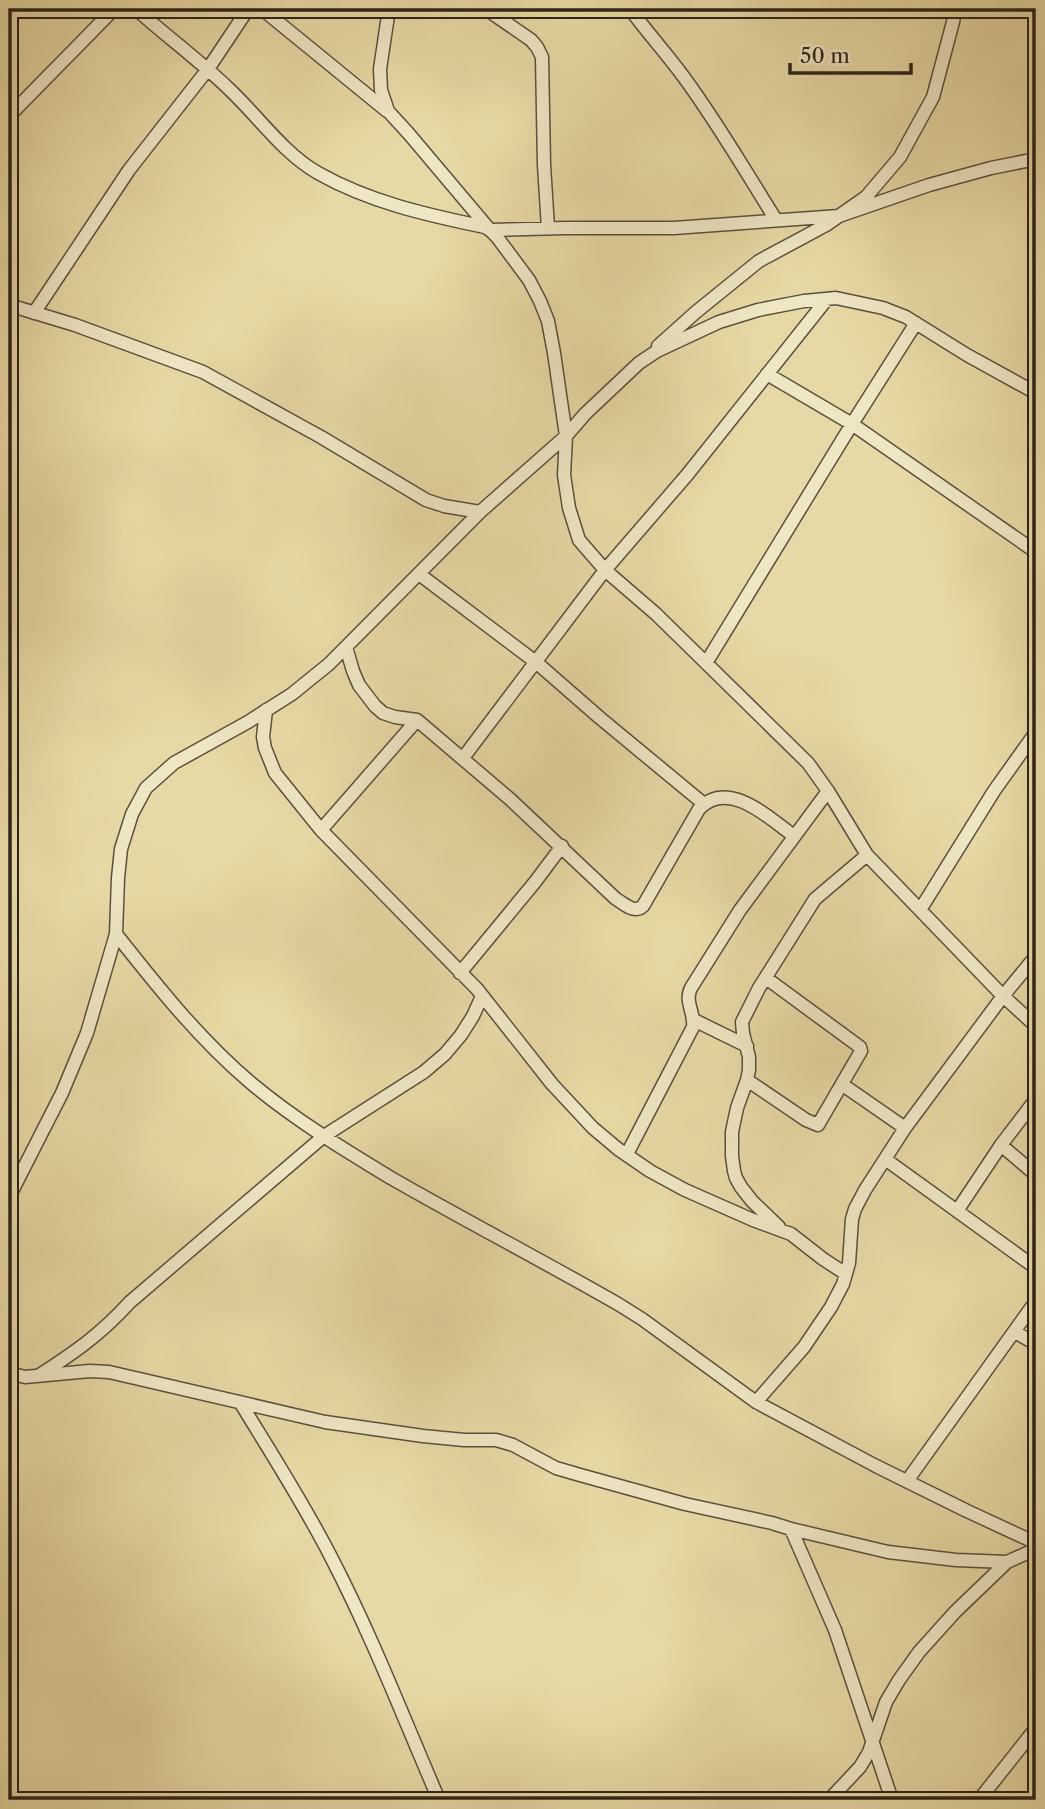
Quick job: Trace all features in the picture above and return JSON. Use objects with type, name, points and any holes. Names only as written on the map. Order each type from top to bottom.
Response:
[{"type":"street","points":[[9,116],[114,9]]},
{"type":"street","points":[[136,9],[208,69],[293,154],[315,172],[364,195],[490,230],[674,228],[839,216],[929,185],[990,168],[1036,159]]},
{"type":"street","points":[[34,313],[129,170],[208,69],[248,9]]},
{"type":"street","points":[[262,9],[388,111],[529,280],[548,321],[554,352],[566,436],[564,475],[569,509],[579,540],[605,570],[800,755],[828,791],[867,855],[1003,996],[1036,1026]]},
{"type":"street","points":[[388,111],[381,90],[380,69],[389,9]]},
{"type":"street","points":[[486,9],[531,40],[542,57],[548,228]]},
{"type":"street","points":[[630,9],[682,76],[776,220]]},
{"type":"street","points":[[9,1197],[62,1093],[87,1033],[116,934],[121,849],[132,814],[146,788],[174,763],[292,694],[329,664],[480,512],[566,436],[585,414],[696,312],[759,261],[826,225],[866,197],[900,158],[933,97],[955,9]]},
{"type":"street","points":[[639,363],[657,351],[719,322],[758,310],[836,298],[883,308],[916,323],[1036,393]]},
{"type":"street","points":[[463,758],[605,570],[687,475],[827,299]]},
{"type":"street","points":[[9,305],[75,325],[203,372],[321,437],[426,500],[480,512]]},
{"type":"street","points":[[706,663],[916,323]]},
{"type":"street","points":[[767,374],[852,424],[1036,552]]},
{"type":"street","points":[[419,575],[537,663],[704,804]]},
{"type":"street","points":[[346,647],[359,685],[375,706],[383,713],[417,720],[562,846],[616,899],[634,910],[640,909],[699,810],[704,804],[719,797],[746,803],[794,836]]},
{"type":"street","points":[[266,710],[263,737],[275,773],[321,830],[482,996],[552,1084],[593,1128],[650,1171],[685,1190],[791,1234],[846,1274]]},
{"type":"street","points":[[321,830],[417,720]]},
{"type":"street","points":[[920,910],[994,791],[1036,732]]},
{"type":"street","points":[[626,1154],[690,1036],[694,1020],[688,999],[691,988],[740,910],[828,791]]},
{"type":"street","points":[[460,973],[562,846]]},
{"type":"street","points":[[781,1229],[746,1194],[734,1171],[732,1132],[749,1070],[743,1022],[766,978],[815,899],[867,855]]},
{"type":"street","points":[[116,934],[158,988],[225,1059],[262,1091],[324,1136],[444,1208],[618,1304],[756,1402],[907,1481],[1036,1543]]},
{"type":"street","points":[[756,1402],[818,1328],[843,1284],[849,1263],[851,1225],[855,1209],[865,1190],[905,1128],[1036,956]]},
{"type":"street","points":[[747,1080],[806,1120],[818,1125],[861,1051],[860,1047],[766,978]]},
{"type":"street","points":[[38,1376],[86,1345],[190,1249],[249,1202],[324,1136],[424,1072],[445,1054],[467,1026],[482,996]]},
{"type":"street","points":[[694,1020],[747,1046]]},
{"type":"street","points":[[842,1085],[905,1128]]},
{"type":"street","points":[[957,1211],[1036,1099]]},
{"type":"street","points":[[1001,1145],[1036,1175]]},
{"type":"street","points":[[885,1159],[1036,1268]]},
{"type":"street","points":[[907,1481],[1036,1301]]},
{"type":"street","points":[[1015,1332],[1036,1344]]},
{"type":"street","points":[[9,1373],[25,1377],[90,1371],[109,1372],[325,1422],[454,1439],[496,1440],[513,1445],[556,1468],[685,1504],[888,1552],[956,1560],[1007,1562]]},
{"type":"street","points":[[240,1402],[332,1558],[439,1800]]},
{"type":"street","points":[[791,1529],[835,1630],[892,1800]]},
{"type":"street","points":[[829,1800],[860,1767],[869,1752],[886,1702],[919,1653],[955,1612],[1007,1562],[1036,1549]]},
{"type":"street","points":[[979,1800],[1036,1728]]},
{"type":"street","points":[[1035,1800],[1036,1766]]}]
